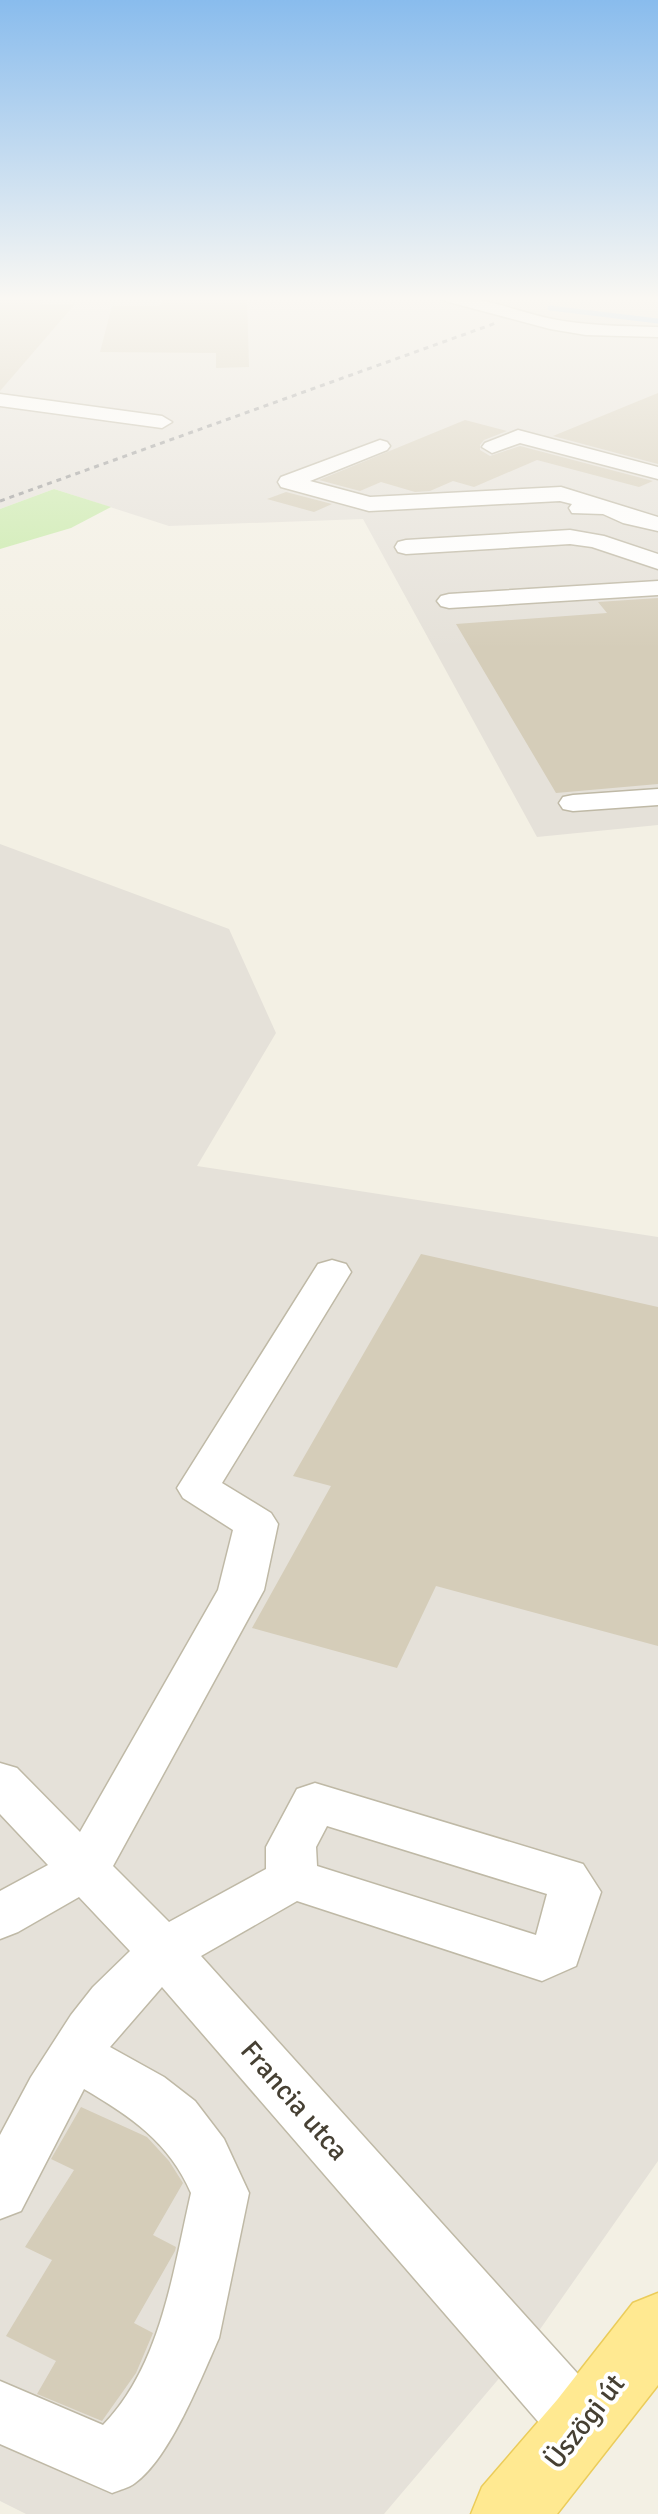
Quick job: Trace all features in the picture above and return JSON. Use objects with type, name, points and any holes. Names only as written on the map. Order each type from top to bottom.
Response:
[{"type":"main road","name":"Üszögi út","points":[[509,2514],[583,2426],[658,2327]]},
{"type":"street","points":[[105,414],[162,422]]},
{"type":"street","points":[[492,447],[518,436],[658,473]]},
{"type":"street","points":[[380,446],[289,482],[369,504],[561,494],[658,524]]},
{"type":"street","points":[[506,514],[606,507]]},
{"type":"street","points":[[406,547],[570,537],[596,541],[658,562]]},
{"type":"street","points":[[449,601],[658,588]]},
{"type":"street","points":[[573,803],[658,797]]},
{"type":"street","points":[[0,1917],[86,1868],[241,1590],[256,1524],[198,1488],[332,1272]]},
{"type":"street","name":"Francia utca","points":[[0,1783],[86,1868],[165,1953],[583,2426]]},
{"type":"street","points":[[0,2192],[74,2055],[113,2000],[165,1953],[292,1879],[542,1959],[557,1950],[575,1892],[565,1879],[315,1803],[291,1847],[292,1879]]},
{"type":"street","points":[[0,2412],[112,2461],[140,2432],[188,2338],[220,2193],[204,2157],[175,2119],[144,2095],[74,2055]]},
{"type":"shaded area","points":[[0,414],[658,414],[658,825],[537,837],[363,519],[169,526],[54,489],[0,509]]},
{"type":"shaded area","points":[[0,844],[229,929],[276,1033],[197,1166],[658,1237],[658,2161],[536,2335],[384,2514],[26,2514],[0,2501]]},
{"type":"green space","points":[[54,489],[111,507],[71,528],[0,549],[0,509]]},
{"type":"building","points":[[606,414],[658,414],[658,464],[553,436]]},
{"type":"building","points":[[465,420],[507,431],[484,440],[480,445],[480,450],[490,456],[520,446],[653,481],[639,487],[537,460],[474,487],[453,481],[430,491],[415,492],[381,482],[360,491],[319,480]]},
{"type":"building","points":[[286,492],[332,504],[314,512],[267,499]]},
{"type":"building","points":[[658,598],[658,784],[556,793],[456,624],[607,613],[598,602]]},
{"type":"building","points":[[421,1254],[658,1307],[658,1646],[436,1586],[397,1668],[252,1628],[331,1486],[293,1476]]},
{"type":"building","points":[[81,2107],[147,2137],[169,2161],[183,2183],[153,2235],[176,2247],[175,2251],[134,2323],[153,2333],[136,2373],[102,2421],[37,2394],[56,2361],[6,2336],[52,2260],[25,2247],[74,2170],[51,2159]]},
{"type":"railway","points":[[0,501],[242,414]]}]
